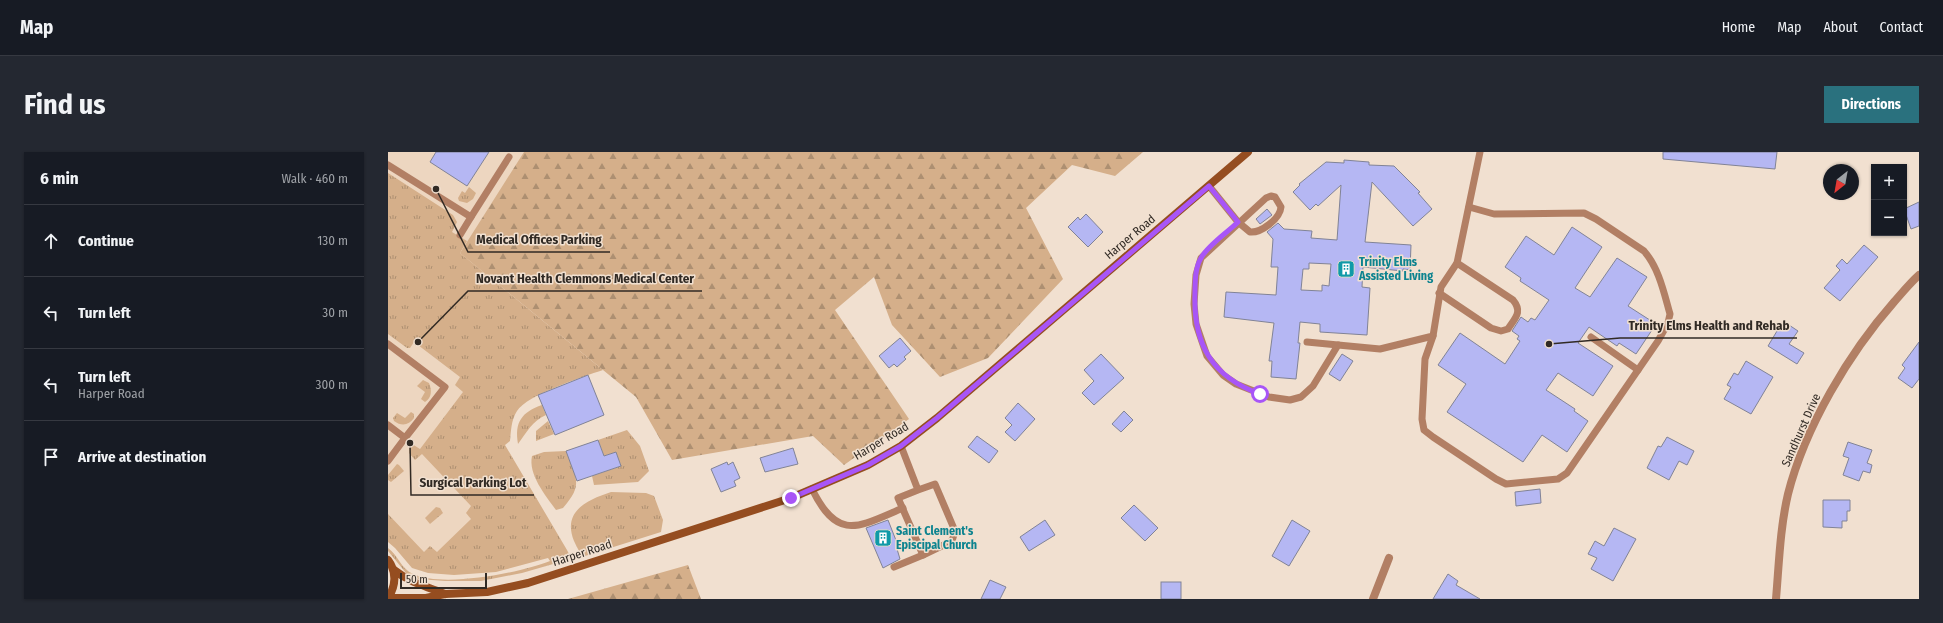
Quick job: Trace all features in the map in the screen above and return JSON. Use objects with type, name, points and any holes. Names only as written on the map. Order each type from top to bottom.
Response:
[{"type":"main road","name":"Harper Road","points":[[388,598],[426,598],[445,594],[487,592],[528,583],[791,498],[868,465],[901,446],[937,418],[1248,152]]},
{"type":"main road","points":[[388,560],[394,570],[395,580],[394,589],[388,598]]},
{"type":"main road","name":"Harper Road","points":[[394,570],[416,584],[445,594]]},
{"type":"street","name":"Sandhurst Drive","points":[[1776,599],[1783,521],[1788,493],[1820,411],[1861,342],[1919,275]]},
{"type":"street","points":[[1373,599],[1389,558]]},
{"type":"lane","points":[[1469,207],[1494,214],[1577,212],[1589,215],[1644,251],[1650,258],[1658,273],[1670,319],[1638,370],[1570,470],[1558,479],[1510,484],[1501,482],[1433,438],[1424,430],[1422,419],[1425,359],[1433,336],[1442,283],[1457,263],[1480,152]]},
{"type":"lane","points":[[460,235],[509,157]]},
{"type":"lane","points":[[388,165],[471,217]]},
{"type":"lane","points":[[1209,186],[1238,222],[1250,232],[1259,232],[1279,213],[1281,207],[1275,197],[1271,196],[1266,198],[1238,222],[1201,258],[1196,275],[1194,304],[1196,324],[1204,348],[1212,363],[1223,375],[1243,388],[1269,397],[1290,400],[1301,397],[1313,386],[1338,345]]},
{"type":"lane","points":[[1439,294],[1496,330],[1508,329],[1518,313],[1518,306],[1513,300],[1457,263]]},
{"type":"lane","points":[[1307,342],[1380,349],[1433,336]]},
{"type":"lane","points":[[1590,337],[1638,370]]},
{"type":"lane","points":[[388,344],[445,387],[388,461]]},
{"type":"lane","points":[[388,425],[405,438]]},
{"type":"lane","points":[[901,446],[918,490]]},
{"type":"lane","points":[[894,567],[923,555],[952,541],[955,531],[935,484],[898,498],[923,555]]},
{"type":"lane","points":[[812,489],[821,507],[843,526],[857,526],[903,508]]},
{"type":"shaded area","points":[[388,152],[524,152],[463,356],[484,511],[451,558],[420,554],[388,540]]},
{"type":"green space","points":[[524,152],[1143,152],[1115,176],[1072,165],[1026,208],[1063,279],[988,358],[940,377],[892,325],[874,277],[835,310],[909,419],[844,465],[813,436],[672,460],[636,397],[460,253]]},
{"type":"green space","points":[[388,173],[453,215],[457,222],[452,232],[467,241],[460,253],[603,370],[556,387],[523,405],[515,415],[510,441],[505,445],[567,550],[569,554],[567,560],[522,573],[481,581],[445,581],[418,579],[413,577],[406,573],[388,551],[388,548],[409,572],[426,578],[443,580],[501,574],[537,566],[550,561],[548,558],[496,572],[454,575],[428,573],[412,568],[388,542],[388,514],[424,552],[430,546],[437,552],[471,519],[466,513],[471,506],[422,454],[415,460],[409,453],[409,448],[412,444],[420,449],[463,392],[455,385],[460,377],[414,342],[410,348],[407,348],[388,334]]},
{"type":"green space","points":[[469,187],[476,193],[473,199],[467,203],[459,201],[458,198],[462,191],[465,193]]},
{"type":"green space","points":[[423,380],[429,383],[431,388],[430,396],[425,402],[421,399],[425,392],[417,386]]},
{"type":"green space","points":[[542,405],[546,415],[541,417],[533,424],[518,444],[517,430],[521,419],[529,411]]},
{"type":"green space","points":[[411,412],[414,414],[414,418],[408,424],[403,425],[394,421],[393,418],[397,413],[405,418]]},
{"type":"green space","points":[[548,421],[554,434],[536,441],[536,431]]},
{"type":"green space","points":[[627,430],[640,446],[649,471],[638,482],[594,485],[592,476],[621,466],[616,452],[604,456],[598,440]]},
{"type":"green space","points":[[566,451],[575,475],[576,487],[570,500],[563,508],[556,510],[538,484],[531,463],[532,456],[544,452]]},
{"type":"green space","points":[[397,464],[404,471],[391,482],[388,480],[388,475]]},
{"type":"green space","points":[[611,492],[646,493],[654,496],[663,520],[661,532],[585,556],[577,548],[571,531],[571,522],[574,514],[586,503]]},
{"type":"green space","points":[[436,507],[440,508],[443,513],[430,524],[425,518]]},
{"type":"green space","points":[[688,565],[701,599],[568,599]]},
{"type":"building","points":[[436,152],[489,152],[467,186],[430,162]]},
{"type":"building","points":[[1663,152],[1777,152],[1775,169],[1663,159]]},
{"type":"building","name":"Trinity Elms Assisted Living","points":[[1344,160],[1369,162],[1369,165],[1394,166],[1420,192],[1418,193],[1432,209],[1413,226],[1372,182],[1365,242],[1411,245],[1410,270],[1403,269],[1403,271],[1363,267],[1362,287],[1370,288],[1367,335],[1320,332],[1320,324],[1300,322],[1298,343],[1300,343],[1296,379],[1271,377],[1272,361],[1269,361],[1274,323],[1224,317],[1226,292],[1276,295],[1278,267],[1271,267],[1273,239],[1267,232],[1278,223],[1284,229],[1312,231],[1311,238],[1337,240],[1341,185],[1318,206],[1316,204],[1310,210],[1293,192],[1300,185],[1299,184],[1326,162],[1344,163]],"holes":[[[1309,263],[1331,264],[1329,286],[1322,285],[1322,291],[1301,290],[1303,269],[1309,269]]]},
{"type":"building","points":[[1919,202],[1919,226],[1911,229],[1907,218],[1907,208]]},
{"type":"building","points":[[1267,209],[1272,215],[1260,224],[1256,219]]},
{"type":"building","points":[[1086,214],[1103,232],[1088,247],[1068,227],[1078,217],[1080,220]]},
{"type":"building","points":[[1572,227],[1602,247],[1575,288],[1590,297],[1617,258],[1647,277],[1628,306],[1656,324],[1636,354],[1619,343],[1617,346],[1589,327],[1578,343],[1613,366],[1593,396],[1558,373],[1546,390],[1575,409],[1574,411],[1588,421],[1567,452],[1542,435],[1523,462],[1447,412],[1466,384],[1438,365],[1460,333],[1505,364],[1520,341],[1517,339],[1519,336],[1512,331],[1521,317],[1528,322],[1531,318],[1535,320],[1549,300],[1520,281],[1521,278],[1505,267],[1526,236],[1554,255]]},
{"type":"building","points":[[1864,245],[1878,257],[1840,301],[1824,288],[1840,270],[1836,266],[1842,259],[1847,264]]},
{"type":"building","points":[[1783,321],[1798,331],[1789,344],[1804,353],[1797,364],[1768,346]]},
{"type":"building","points":[[900,338],[911,351],[904,357],[906,359],[897,367],[894,364],[889,368],[879,356]]},
{"type":"building","points":[[1919,342],[1919,379],[1912,388],[1898,378],[1905,368],[1902,365]]},
{"type":"building","points":[[1101,354],[1124,378],[1094,405],[1082,393],[1094,381],[1084,370]]},
{"type":"building","points":[[1342,354],[1353,361],[1340,381],[1329,374]]},
{"type":"building","points":[[1746,361],[1773,377],[1751,414],[1724,399],[1731,387],[1727,385],[1734,373],[1738,375]]},
{"type":"building","points":[[588,375],[604,415],[555,435],[538,395]]},
{"type":"building","points":[[1018,403],[1035,419],[1015,441],[1005,432],[1012,425],[1005,418]]},
{"type":"building","points":[[1124,411],[1133,420],[1121,432],[1112,424]]},
{"type":"building","points":[[977,436],[998,451],[989,463],[968,447]]},
{"type":"building","points":[[1667,437],[1694,451],[1687,465],[1679,461],[1669,480],[1647,468],[1658,446],[1661,447]]},
{"type":"building","points":[[598,440],[604,456],[616,452],[621,466],[577,481],[566,451]]},
{"type":"building","points":[[1848,442],[1872,450],[1867,463],[1872,465],[1870,473],[1863,471],[1859,481],[1843,475],[1849,458],[1843,456]]},
{"type":"building","points":[[793,448],[798,464],[765,472],[760,458]]},
{"type":"building","points":[[727,462],[728,465],[733,462],[740,478],[734,481],[736,486],[721,492],[711,469]]},
{"type":"building","points":[[1540,489],[1541,503],[1516,506],[1515,492]]},
{"type":"building","points":[[1823,500],[1850,500],[1850,511],[1847,511],[1847,521],[1842,521],[1842,528],[1823,527]]},
{"type":"building","points":[[1134,505],[1158,528],[1145,541],[1121,518]]},
{"type":"building","name":"Saint Clement's Episcipal Church","points":[[888,520],[899,548],[897,549],[900,559],[883,568],[866,528]]},
{"type":"building","points":[[1045,520],[1055,535],[1029,551],[1020,537]]},
{"type":"building","points":[[1292,520],[1310,531],[1289,566],[1272,556]]},
{"type":"building","points":[[1614,528],[1636,539],[1613,581],[1591,569],[1597,558],[1588,554],[1595,541],[1604,546]]},
{"type":"building","points":[[1448,574],[1458,581],[1456,585],[1480,599],[1433,599]]},
{"type":"building","points":[[990,580],[1006,587],[1000,599],[981,599]]},
{"type":"building","points":[[1161,582],[1181,582],[1181,599],[1161,599]]},
{"type":"place","name":"Medical Offices Parking","points":[[436,189]]},
{"type":"place","name":"Trinity Elms Assisted Living","points":[[1346,269]]},
{"type":"place","name":"Novant Health Clemmons Medical Center","points":[[418,342]]},
{"type":"place","name":"Trinity Elms Health and Rehab","points":[[1549,344]]},
{"type":"place","name":"Surgical Parking Lot","points":[[410,443]]},
{"type":"place","name":"Saint Clement's Episcipal Church","points":[[883,538]]},
{"type":"route","points":[[791,498],[868,465],[901,446],[937,418],[1209,186],[1238,222],[1206,251],[1198,265],[1194,304],[1196,324],[1207,356],[1217,369],[1229,380],[1243,388],[1260,394]]}]
